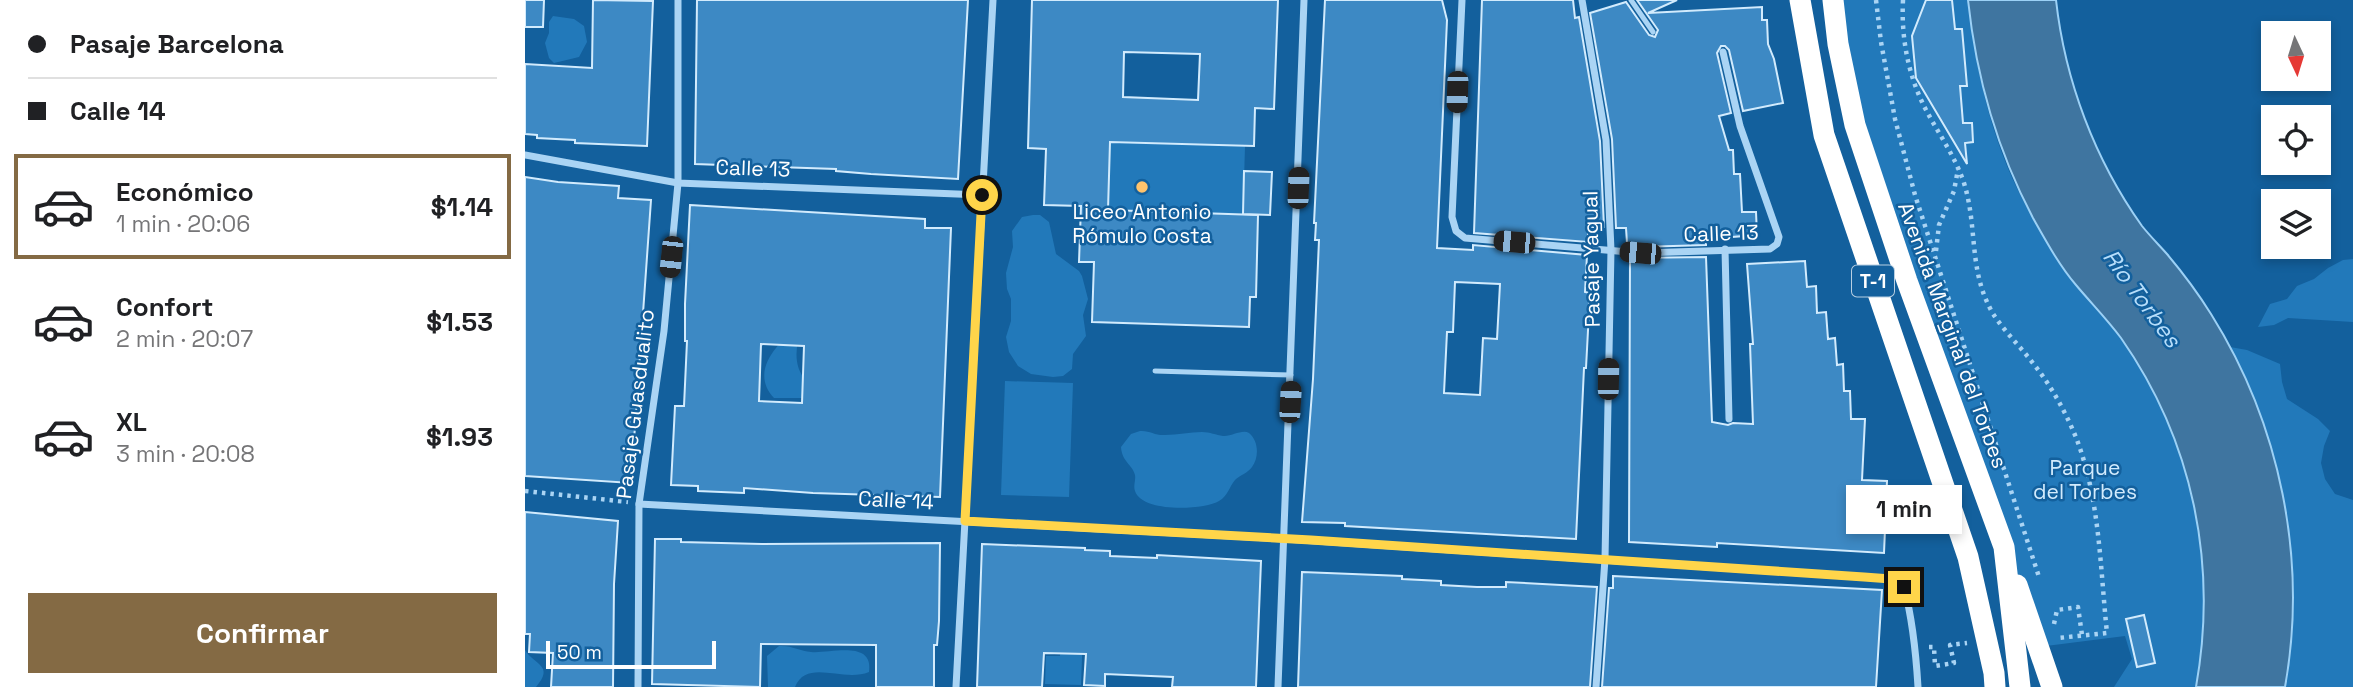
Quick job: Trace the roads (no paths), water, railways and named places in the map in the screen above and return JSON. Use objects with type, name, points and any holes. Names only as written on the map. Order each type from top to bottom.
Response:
[{"type":"highway","name":"T-1","points":[[1800,0],[1824,135],[1968,557],[1993,682]]},
{"type":"highway","name":"Avenida Marginal del Torbes","points":[[1833,0],[1838,44],[1855,125],[1907,281],[2004,547],[2020,687]]},
{"type":"highway","points":[[2004,547],[2052,687]]},
{"type":"street","name":"Pasaje Guasdualito","points":[[638,687],[639,504],[664,331],[678,183],[678,0]]},
{"type":"street","points":[[956,687],[993,0]]},
{"type":"street","points":[[1278,687],[1304,0]]},
{"type":"street","name":"Calle 13","points":[[1462,0],[1452,217],[1456,231],[1465,237],[1640,253],[1770,249],[1777,244],[1779,237],[1740,126],[1723,52]]},
{"type":"street","name":"Pasaje Yagual","points":[[1582,0],[1606,140],[1611,250],[1605,559],[1596,687]]},
{"type":"street","name":"Calle 13","points":[[525,155],[678,183],[982,195]]},
{"type":"street","points":[[1725,249],[1729,419]]},
{"type":"street","name":"Calle 14","points":[[639,504],[1285,539],[1891,579],[1904,587],[1916,647],[1918,687]]},
{"type":"lane","points":[[1631,0],[1653,32]]},
{"type":"lane","points":[[1155,371],[1291,375]]},
{"type":"water","name":"Río Torbes","points":[[1968,0],[2056,0],[2060,30],[2075,90],[2110,174],[2142,226],[2201,298],[2235,356],[2271,447],[2283,494],[2293,590],[2285,687],[2196,687],[2204,595],[2194,505],[2182,461],[2146,378],[2121,338],[2064,269],[2020,192],[1990,112],[1976,57]]},
{"type":"place","name":"Liceo Antonio Rómulo Costa","points":[[1142,187]]},
{"type":"park label","name":"Parque del Torbes","points":[[2085,479]]}]
